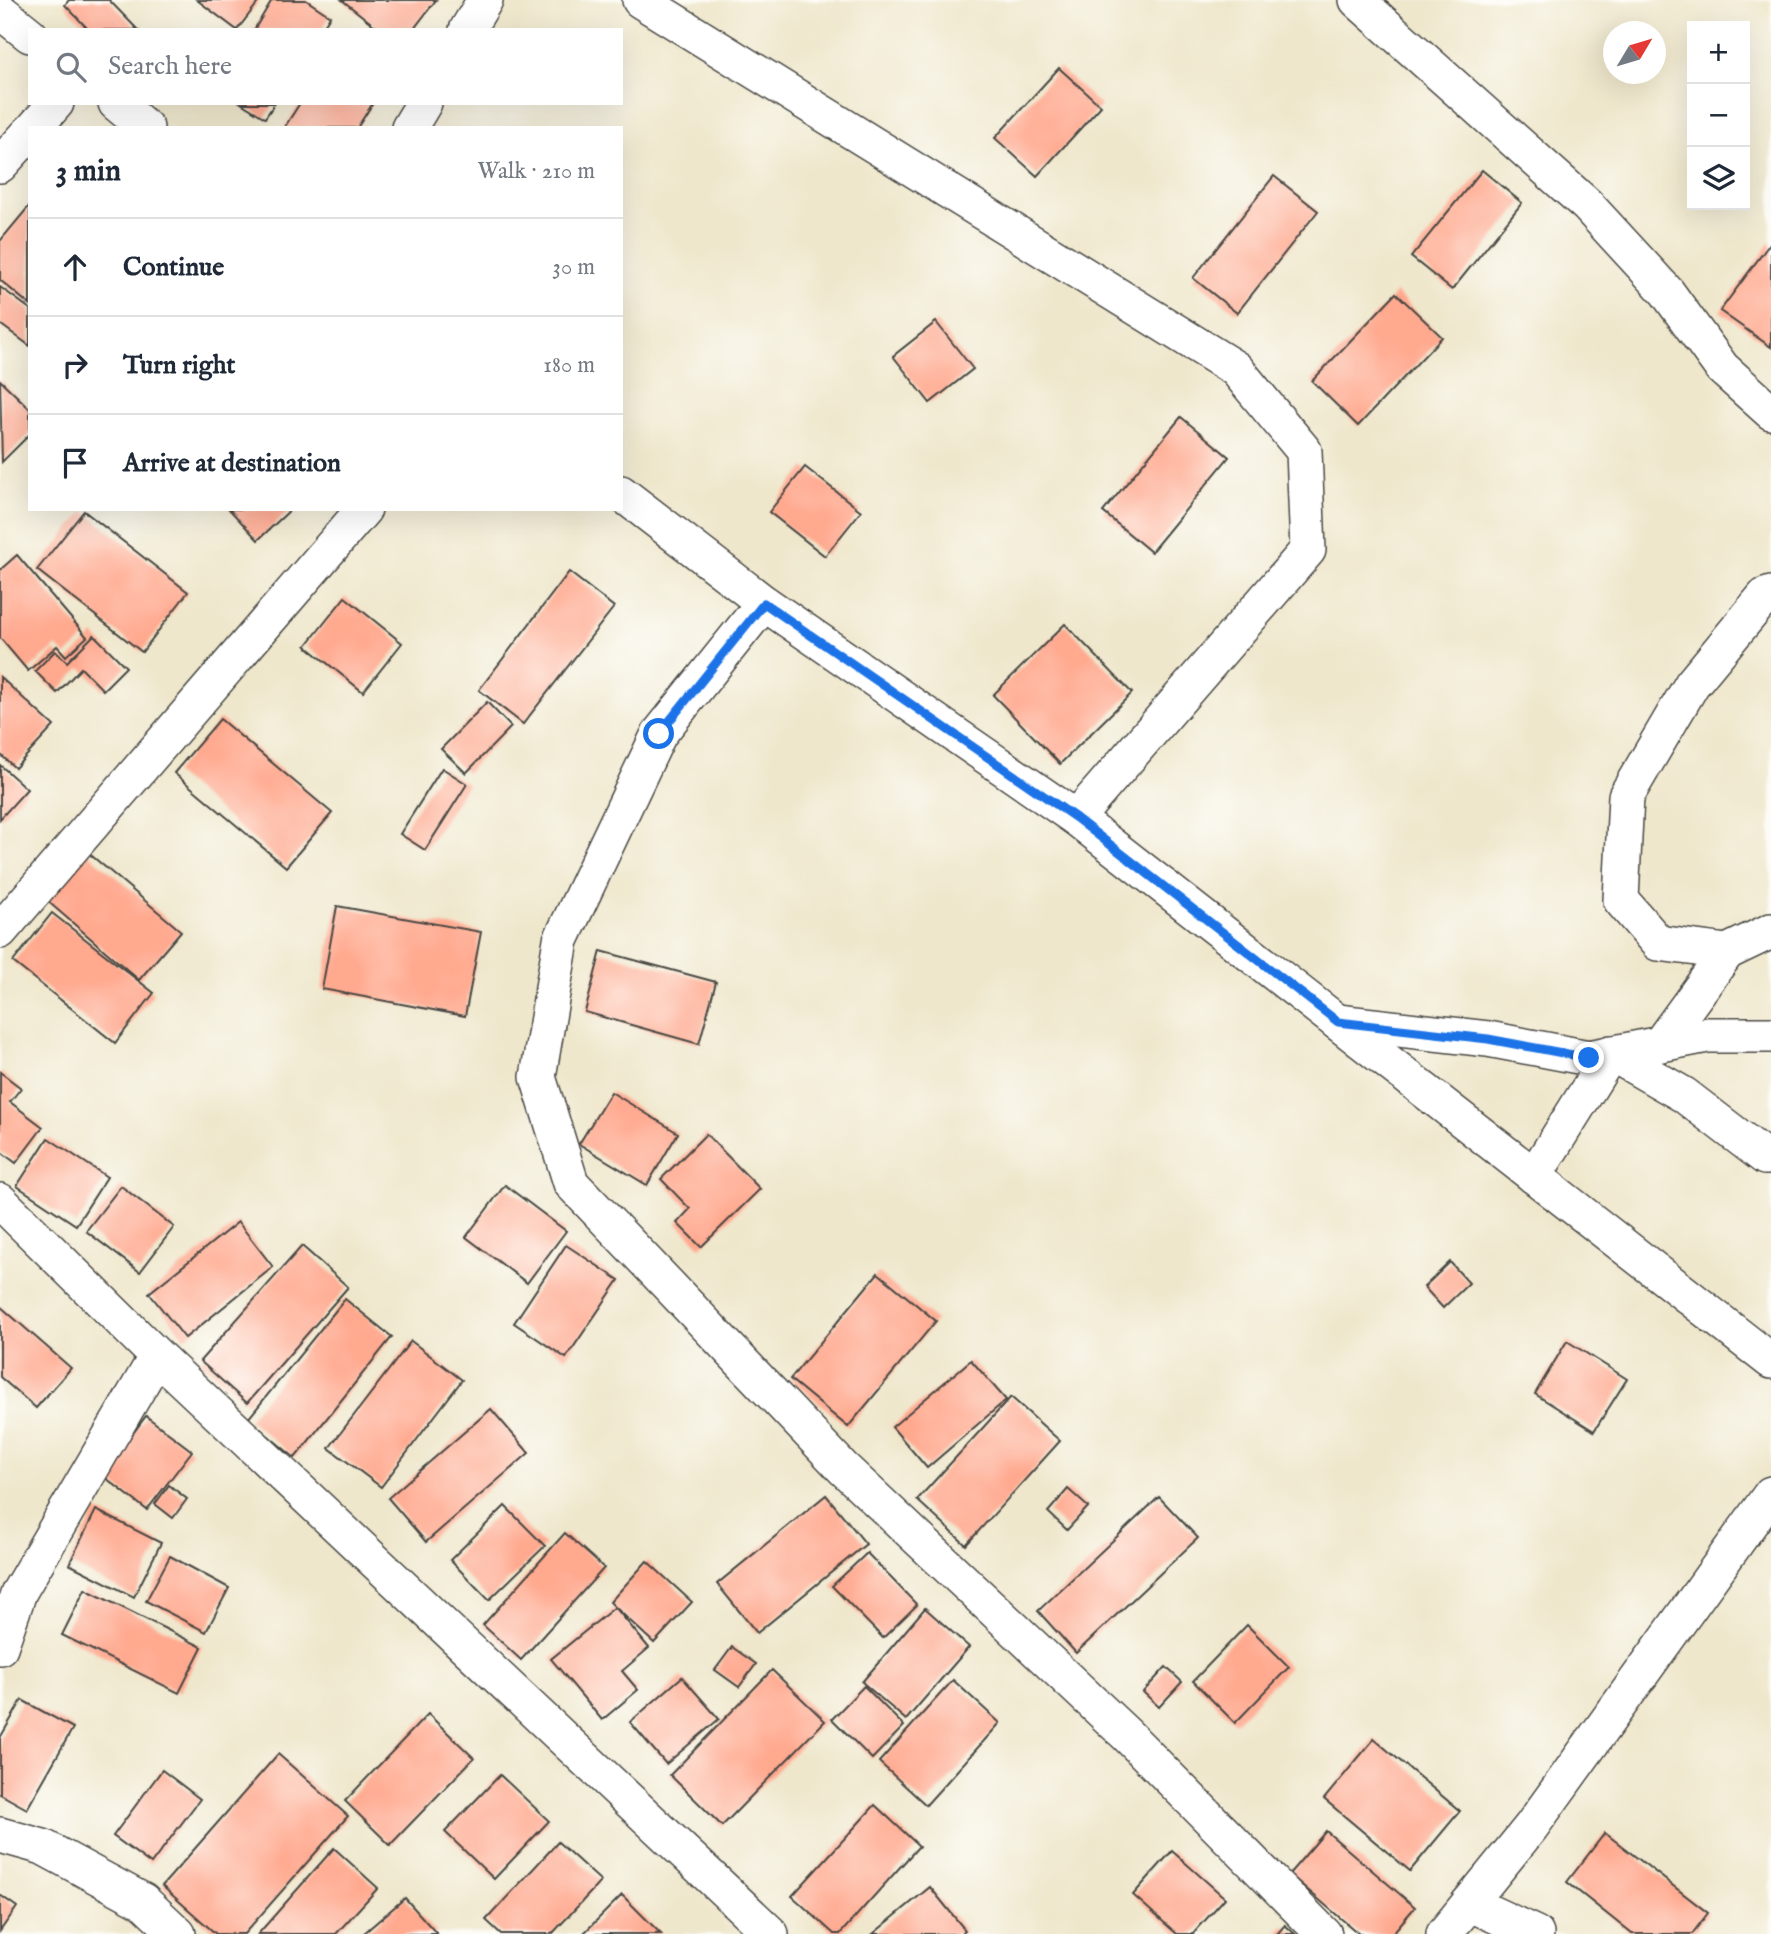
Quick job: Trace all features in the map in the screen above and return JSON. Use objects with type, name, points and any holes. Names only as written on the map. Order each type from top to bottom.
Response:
[{"type":"street","points":[[468,28],[485,0]]},
{"type":"street","points":[[639,0],[1236,369],[1304,451],[1308,550],[1076,818]]},
{"type":"street","points":[[1357,0],[1587,205],[1667,292],[1722,368],[1771,412]]},
{"type":"street","points":[[0,11],[28,33]]},
{"type":"street","points":[[36,126],[54,105]]},
{"type":"street","points":[[118,105],[144,126]]},
{"type":"street","points":[[410,126],[423,105]]},
{"type":"street","points":[[0,165],[28,134]]},
{"type":"street","points":[[623,495],[764,603],[1076,818],[1771,1361]]},
{"type":"street","points":[[0,931],[362,511]]},
{"type":"street","points":[[1727,952],[1658,943],[1621,900],[1626,796],[1692,684],[1765,596],[1771,594]]},
{"type":"street","points":[[764,603],[659,734],[561,940],[538,1077],[571,1183],[843,1468],[1127,1735],[1324,1934]]},
{"type":"street","points":[[1660,1044],[1727,952],[1771,931]]},
{"type":"street","points":[[1338,1022],[1488,1039],[1589,1058],[1707,1035],[1771,1035]]},
{"type":"street","points":[[1611,1053],[1684,1095],[1765,1157],[1771,1157]]},
{"type":"street","points":[[1534,1176],[1611,1053]]},
{"type":"street","points":[[0,1201],[157,1356],[771,1934]]},
{"type":"street","points":[[0,1647],[19,1592],[157,1356]]},
{"type":"street","points":[[1444,1934],[1531,1828],[1771,1494]]},
{"type":"street","points":[[0,1835],[43,1847],[142,1901],[178,1934]]},
{"type":"street","points":[[1469,1903],[1536,1934]]},
{"type":"building","points":[[69,0],[109,0],[136,28],[87,28],[65,5]]},
{"type":"building","points":[[197,0],[260,0],[239,28],[234,28]]},
{"type":"building","points":[[272,0],[306,0],[330,16],[322,28],[255,28]]},
{"type":"building","points":[[342,0],[436,0],[415,28],[377,28]]},
{"type":"building","points":[[1059,68],[1101,106],[1037,176],[995,138]]},
{"type":"building","points":[[244,105],[274,105],[265,118]]},
{"type":"building","points":[[299,105],[372,105],[358,126],[285,126]]},
{"type":"building","points":[[1482,170],[1522,203],[1452,290],[1411,257]]},
{"type":"building","points":[[1274,176],[1318,211],[1237,313],[1193,278]]},
{"type":"building","points":[[28,207],[28,303],[0,280],[0,241]]},
{"type":"building","points":[[1771,242],[1771,347],[1720,311]]},
{"type":"building","points":[[0,287],[28,308],[28,345],[0,324]]},
{"type":"building","points":[[1396,293],[1442,337],[1358,426],[1312,381]]},
{"type":"building","points":[[936,322],[973,369],[930,403],[893,356]]},
{"type":"building","points":[[0,380],[28,407],[28,436],[2,462]]},
{"type":"building","points":[[1181,417],[1229,457],[1151,552],[1103,512]]},
{"type":"building","points":[[805,467],[861,511],[825,556],[769,512]]},
{"type":"building","points":[[84,511],[188,592],[142,652],[37,570]]},
{"type":"building","points":[[231,511],[289,511],[258,540]]},
{"type":"building","points":[[17,555],[87,637],[66,656],[57,646],[28,671],[0,638],[0,570]]},
{"type":"building","points":[[569,572],[614,607],[523,724],[479,690]]},
{"type":"building","points":[[345,597],[402,643],[363,692],[306,646]]},
{"type":"building","points":[[1065,624],[1132,693],[1060,764],[993,695]]},
{"type":"building","points":[[94,635],[126,667],[103,690],[81,668],[57,693],[35,671],[55,651],[67,662]]},
{"type":"building","points":[[0,677],[54,726],[15,768],[0,754]]},
{"type":"building","points":[[487,702],[511,727],[466,773],[441,749]]},
{"type":"building","points":[[220,719],[332,813],[286,867],[174,773]]},
{"type":"building","points":[[0,765],[27,789],[0,819]]},
{"type":"building","points":[[442,768],[467,784],[425,850],[400,834]]},
{"type":"building","points":[[86,851],[181,931],[139,980],[45,899]]},
{"type":"building","points":[[337,906],[481,932],[465,1016],[322,989]]},
{"type":"building","points":[[52,913],[154,993],[115,1043],[13,962]]},
{"type":"building","points":[[601,951],[716,982],[699,1044],[585,1012]]},
{"type":"building","points":[[0,1072],[21,1088],[10,1102],[43,1127],[16,1163],[0,1151]]},
{"type":"building","points":[[611,1092],[678,1133],[647,1185],[579,1144]]},
{"type":"building","points":[[706,1134],[760,1189],[701,1247],[677,1223],[690,1209],[661,1179]]},
{"type":"building","points":[[48,1138],[107,1177],[76,1225],[17,1186]]},
{"type":"building","points":[[505,1185],[566,1231],[527,1283],[466,1237]]},
{"type":"building","points":[[121,1186],[174,1227],[140,1272],[86,1231]]},
{"type":"building","points":[[238,1222],[273,1267],[185,1338],[149,1293]]},
{"type":"building","points":[[566,1245],[619,1280],[566,1358],[514,1323]]},
{"type":"building","points":[[302,1246],[348,1287],[247,1403],[200,1361]]},
{"type":"building","points":[[1450,1262],[1469,1283],[1443,1308],[1424,1287]]},
{"type":"building","points":[[878,1273],[936,1321],[848,1427],[790,1379]]},
{"type":"building","points":[[345,1299],[392,1337],[295,1458],[248,1419]]},
{"type":"building","points":[[0,1306],[71,1368],[36,1408],[0,1377]]},
{"type":"building","points":[[411,1341],[462,1380],[381,1487],[329,1448]]},
{"type":"building","points":[[1567,1341],[1627,1379],[1594,1431],[1535,1394]]},
{"type":"building","points":[[971,1360],[1006,1400],[927,1468],[892,1427]]},
{"type":"building","points":[[1011,1397],[1060,1441],[966,1545],[917,1500]]},
{"type":"building","points":[[491,1409],[529,1453],[426,1542],[388,1498]]},
{"type":"building","points":[[146,1416],[192,1451],[147,1510],[102,1475]]},
{"type":"building","points":[[169,1485],[187,1499],[173,1518],[155,1504]]},
{"type":"building","points":[[1068,1489],[1088,1507],[1067,1530],[1048,1512]]},
{"type":"building","points":[[826,1495],[866,1544],[757,1633],[717,1584]]},
{"type":"building","points":[[1159,1497],[1198,1538],[1076,1653],[1038,1611]]},
{"type":"building","points":[[505,1506],[545,1546],[489,1600],[450,1560]]},
{"type":"building","points":[[96,1510],[161,1543],[134,1597],[69,1564]]},
{"type":"building","points":[[565,1533],[604,1568],[521,1660],[483,1625]]},
{"type":"building","points":[[867,1553],[917,1605],[883,1638],[832,1586]]},
{"type":"building","points":[[170,1556],[229,1588],[206,1632],[146,1601]]},
{"type":"building","points":[[647,1561],[692,1602],[654,1643],[610,1602]]},
{"type":"building","points":[[85,1589],[202,1647],[179,1693],[62,1635]]},
{"type":"building","points":[[615,1607],[649,1648],[622,1671],[638,1690],[602,1720],[551,1659]]},
{"type":"building","points":[[925,1608],[969,1647],[906,1720],[862,1682]]},
{"type":"building","points":[[1247,1625],[1289,1667],[1235,1723],[1193,1681]]},
{"type":"building","points":[[732,1647],[756,1664],[739,1687],[715,1670]]},
{"type":"building","points":[[1166,1667],[1182,1682],[1159,1707],[1143,1692]]},
{"type":"building","points":[[772,1670],[825,1721],[722,1826],[670,1775]]},
{"type":"building","points":[[682,1677],[719,1719],[666,1764],[630,1722]]},
{"type":"building","points":[[953,1680],[1000,1723],[926,1805],[879,1762]]},
{"type":"building","points":[[864,1686],[904,1726],[872,1759],[832,1719]]},
{"type":"building","points":[[22,1700],[73,1728],[27,1809],[0,1794],[0,1738]]},
{"type":"building","points":[[428,1714],[474,1758],[390,1845],[345,1801]]},
{"type":"building","points":[[1374,1739],[1460,1811],[1410,1871],[1324,1799]]},
{"type":"building","points":[[278,1754],[348,1816],[244,1934],[216,1934],[162,1886]]},
{"type":"building","points":[[162,1770],[200,1799],[151,1864],[113,1836]]},
{"type":"building","points":[[500,1775],[549,1821],[494,1879],[445,1832]]},
{"type":"building","points":[[875,1805],[919,1846],[840,1934],[834,1934],[792,1896]]},
{"type":"building","points":[[1326,1831],[1415,1907],[1392,1934],[1359,1934],[1289,1874]]},
{"type":"building","points":[[1605,1833],[1708,1913],[1692,1934],[1632,1934],[1567,1882]]},
{"type":"building","points":[[558,1842],[601,1881],[552,1934],[501,1934],[486,1920]]},
{"type":"building","points":[[334,1848],[378,1888],[336,1934],[258,1934]]},
{"type":"building","points":[[1172,1851],[1225,1898],[1193,1934],[1177,1934],[1133,1895]]},
{"type":"building","points":[[930,1887],[965,1930],[961,1934],[873,1934]]},
{"type":"building","points":[[0,1895],[17,1907],[0,1931]]},
{"type":"building","points":[[622,1895],[661,1934],[583,1934]]},
{"type":"building","points":[[405,1898],[437,1934],[363,1934]]},
{"type":"building","points":[[1285,1925],[1295,1934],[1277,1934]]},
{"type":"route","points":[[659,734],[764,603],[1076,818],[1338,1022],[1488,1039],[1589,1058]]}]
